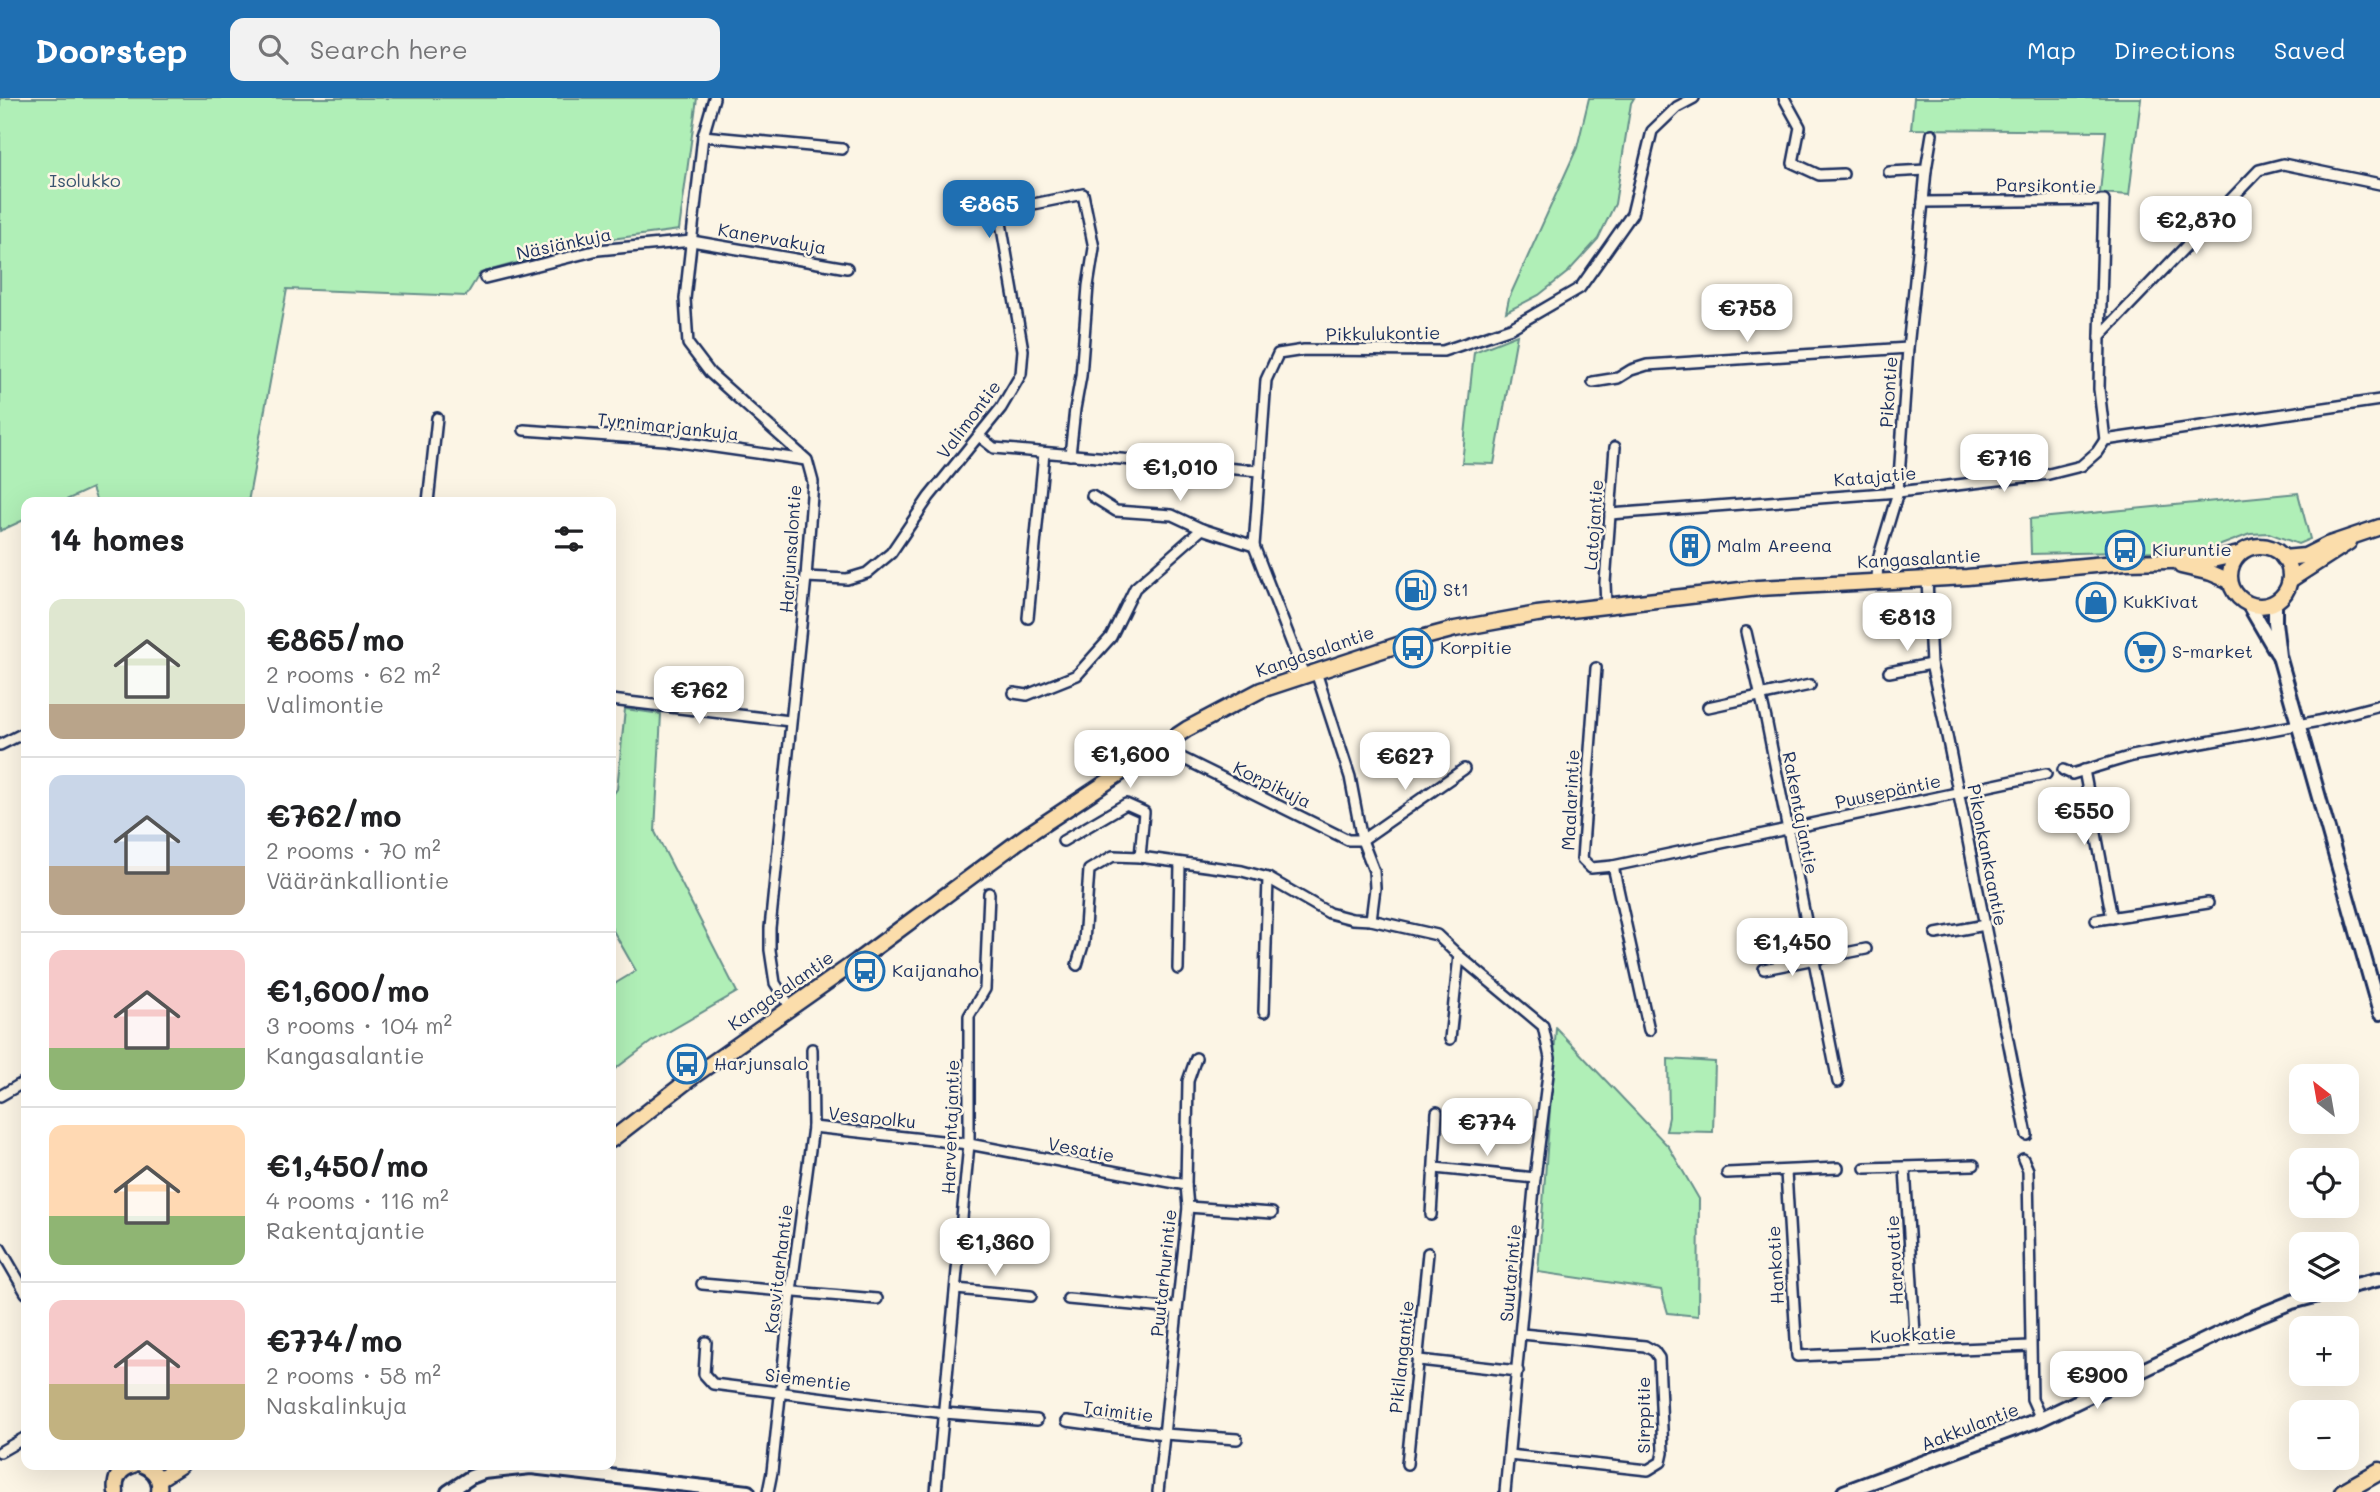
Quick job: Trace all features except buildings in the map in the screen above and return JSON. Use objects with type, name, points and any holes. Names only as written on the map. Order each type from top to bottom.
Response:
[{"type":"highway","points":[[2343,1492],[2380,1471]]},
{"type":"main road","points":[[2283,558],[2305,556],[2327,545],[2380,527]]},
{"type":"main road","points":[[2290,580],[2364,531]]},
{"type":"main road","points":[[2262,546],[2274,550],[2283,558],[2289,569],[2290,580],[2286,591],[2275,602],[2259,607],[2249,605],[2236,596],[2230,581],[2232,564],[2239,554],[2262,546]]},
{"type":"main road","name":"Kangasalantie","points":[[616,1136],[695,1075],[1027,835],[1146,755],[1213,714],[1261,690],[1379,650],[1455,629],[1537,614],[1758,588],[1927,579],[2126,562],[2213,560],[2239,554]]},
{"type":"main road","name":"Kangasalantie","points":[[2166,562],[2211,573],[2230,581]]},
{"type":"main road","points":[[116,1492],[117,1476],[124,1470]]},
{"type":"main road","points":[[152,1470],[155,1472],[159,1485],[176,1470]]},
{"type":"street","name":"Harjunsalontie","points":[[714,98],[703,136],[685,299],[688,344],[710,373],[807,460],[813,482],[806,577],[770,928],[775,983],[791,1008]]},
{"type":"street","name":"Pikkulukontie","points":[[1310,673],[1254,546],[1266,380],[1278,354],[1304,351],[1443,351],[1511,328],[1580,288],[1632,214],[1653,131],[1677,107],[1694,98]]},
{"type":"street","points":[[1784,98],[1800,127],[1793,163],[1819,175],[1843,174]]},
{"type":"street","points":[[1923,202],[1932,134]]},
{"type":"street","points":[[703,136],[842,149]]},
{"type":"street","points":[[2380,184],[2283,164],[2259,170],[2100,336],[2099,390],[2105,440],[2380,400]]},
{"type":"street","points":[[1889,172],[1926,170]]},
{"type":"street","name":"Valimontie","points":[[806,577],[847,579],[867,573],[891,553],[929,497],[1001,408],[1021,374],[1023,350],[999,211],[1083,194],[1094,247],[1070,455]]},
{"type":"street","name":"Parsikontie","points":[[1923,202],[2104,200],[2100,336]]},
{"type":"street","name":"Pikontie","points":[[1877,581],[1878,559],[1898,492],[1908,348],[1923,202]]},
{"type":"street","name":"Kanervakuja","points":[[692,241],[847,268]]},
{"type":"street","name":"Näsiänkuja","points":[[485,278],[598,250],[692,241]]},
{"type":"street","points":[[1593,382],[1618,377],[1647,365],[1908,348]]},
{"type":"street","points":[[429,497],[437,418]]},
{"type":"street","name":"Tyrnimarjankuja","points":[[524,430],[666,440],[807,460]]},
{"type":"street","points":[[979,436],[994,448],[1259,471]]},
{"type":"street","name":"Katajatie","points":[[1610,514],[1898,492],[2049,474],[2081,466],[2097,452],[2105,440]]},
{"type":"street","name":"Latojantie","points":[[1606,605],[1615,447]]},
{"type":"street","points":[[1028,618],[1044,453]]},
{"type":"street","points":[[1092,496],[1116,511],[1172,515],[1202,529],[1254,546]]},
{"type":"street","points":[[1014,693],[1027,695],[1077,675],[1111,637],[1135,588],[1202,529]]},
{"type":"street","name":"Pikonkankaantie","points":[[1927,579],[1930,664],[1959,794],[2027,1135]]},
{"type":"street","points":[[2275,602],[2279,656],[2380,1013]]},
{"type":"street","points":[[2249,605],[2279,656]]},
{"type":"street","name":"Rakentajantie","points":[[1746,632],[1838,1083]]},
{"type":"street","points":[[1889,672],[1930,664]]},
{"type":"street","name":"Maalarintie","points":[[1596,668],[1582,859],[1591,868],[1613,866]]},
{"type":"street","points":[[1310,673],[1350,777],[1362,840],[1374,871],[1371,920]]},
{"type":"street","points":[[1708,707],[1810,685]]},
{"type":"street","points":[[616,701],[790,721]]},
{"type":"street","points":[[2063,771],[2072,774],[2132,756],[2319,721],[2380,705]]},
{"type":"street","points":[[0,745],[21,734]]},
{"type":"street","name":"Korpikuja","points":[[1170,752],[1348,840],[1362,840]]},
{"type":"street","points":[[1362,840],[1464,769]]},
{"type":"street","points":[[2084,770],[2112,918]]},
{"type":"street","name":"Puusepäntie","points":[[1613,866],[2046,774]]},
{"type":"street","points":[[1063,841],[1126,804],[1144,812],[1140,857]]},
{"type":"street","points":[[1077,964],[1084,942],[1089,870],[1113,856],[1140,857],[1242,871],[1268,878],[1329,914],[1371,920],[1437,935],[1459,956],[1450,1039]]},
{"type":"street","points":[[1178,969],[1180,864]]},
{"type":"street","points":[[1613,866],[1649,1030]]},
{"type":"street","points":[[1264,1012],[1268,878]]},
{"type":"street","name":"Harventajantie","points":[[936,1492],[969,1144],[969,1016],[985,989],[989,893]]},
{"type":"street","points":[[2096,920],[2208,903]]},
{"type":"street","points":[[1937,934],[1985,925]]},
{"type":"street","points":[[1764,969],[1866,949]]},
{"type":"street","name":"Suutarintie","points":[[1459,956],[1543,1026],[1550,1058],[1535,1178],[1506,1492]]},
{"type":"street","name":"Kasvitarhantie","points":[[768,1492],[813,1127],[811,1049]]},
{"type":"street","name":"Puutarhurintie","points":[[1158,1492],[1188,1207],[1188,1082],[1196,1058]]},
{"type":"street","points":[[0,1096],[21,1084]]},
{"type":"street","points":[[1432,1215],[1437,1112]]},
{"type":"street","name":"Vesapolku","points":[[813,1127],[969,1144]]},
{"type":"street","name":"Vesatie","points":[[969,1144],[1186,1185]]},
{"type":"street","points":[[2023,1159],[2028,1170],[2032,1399],[2041,1419]]},
{"type":"street","points":[[1866,1168],[1974,1165]]},
{"type":"street","points":[[1436,1168],[1535,1178]]},
{"type":"street","points":[[1727,1173],[1838,1168]]},
{"type":"street","name":"Haravatie","points":[[1905,1168],[1916,1350]]},
{"type":"street","name":"Hankotie","points":[[1786,1172],[1797,1356]]},
{"type":"street","points":[[1188,1207],[1272,1213]]},
{"type":"street","points":[[0,1248],[21,1284]]},
{"type":"street","name":"Pikilangantie","points":[[1407,1464],[1428,1253]]},
{"type":"street","points":[[0,1274],[11,1267]]},
{"type":"street","points":[[2359,1284],[2380,1279]]},
{"type":"street","points":[[702,1284],[877,1299]]},
{"type":"street","points":[[956,1289],[1031,1296]]},
{"type":"street","points":[[1068,1299],[1176,1309]]},
{"type":"street","name":"Aakkulantie","points":[[1844,1492],[2041,1419],[2245,1321],[2292,1302]]},
{"type":"street","name":"Sirppitie","points":[[1510,1455],[1648,1469],[1661,1462],[1663,1452],[1659,1359],[1654,1350],[1645,1346],[1522,1334]]},
{"type":"street","name":"Siementie","points":[[706,1342],[704,1374],[713,1384],[944,1413]]},
{"type":"street","name":"Kuokkatie","points":[[1797,1356],[2030,1346]]},
{"type":"street","points":[[1419,1360],[1517,1371]]},
{"type":"street","points":[[944,1413],[1037,1420]]},
{"type":"street","name":"Taimitie","points":[[1067,1421],[1237,1439]]},
{"type":"street","points":[[0,1452],[21,1440]]},
{"type":"street","points":[[448,1492],[471,1477],[503,1470]]},
{"type":"street","points":[[557,1470],[748,1492]]},
{"type":"green space","name":"Isolukko","points":[[0,98],[697,98],[679,230],[596,241],[480,273],[466,296],[287,289],[249,497],[95,497],[92,488],[73,497],[21,497],[21,521],[0,531]]},
{"type":"green space","points":[[1589,98],[1634,98],[1615,204],[1598,239],[1568,272],[1539,295],[1506,312],[1509,298],[1577,148]]},
{"type":"green space","points":[[1914,98],[2141,98],[2129,195],[2100,193],[2106,131],[1911,129]]},
{"type":"green space","points":[[1517,335],[1494,464],[1462,463],[1474,352]]},
{"type":"green space","points":[[2298,493],[2310,539],[2298,544],[2269,533],[2250,534],[2208,550],[2031,554],[2030,519]]},
{"type":"green space","points":[[625,709],[661,714],[655,832],[737,992],[651,1042],[616,1068],[616,983],[636,971],[616,936],[617,789]]},
{"type":"green space","points":[[1556,1028],[1669,1147],[1699,1199],[1698,1316],[1668,1313],[1661,1290],[1538,1272]]},
{"type":"green space","points":[[1668,1059],[1715,1062],[1713,1132],[1666,1131],[1669,1117]]},
{"type":"place","name":"Malm Areena","points":[[1690,546]]},
{"type":"place","name":"Kiuruntie","points":[[2125,550]]},
{"type":"place","name":"St1","points":[[1416,590]]},
{"type":"place","name":"KukKivat","points":[[2096,602]]},
{"type":"place","name":"Korpitie","points":[[1413,648]]},
{"type":"place","name":"S-market","points":[[2145,652]]},
{"type":"place","name":"Kaijanaho","points":[[865,971]]},
{"type":"place","name":"Harjunsalo","points":[[687,1064]]}]
